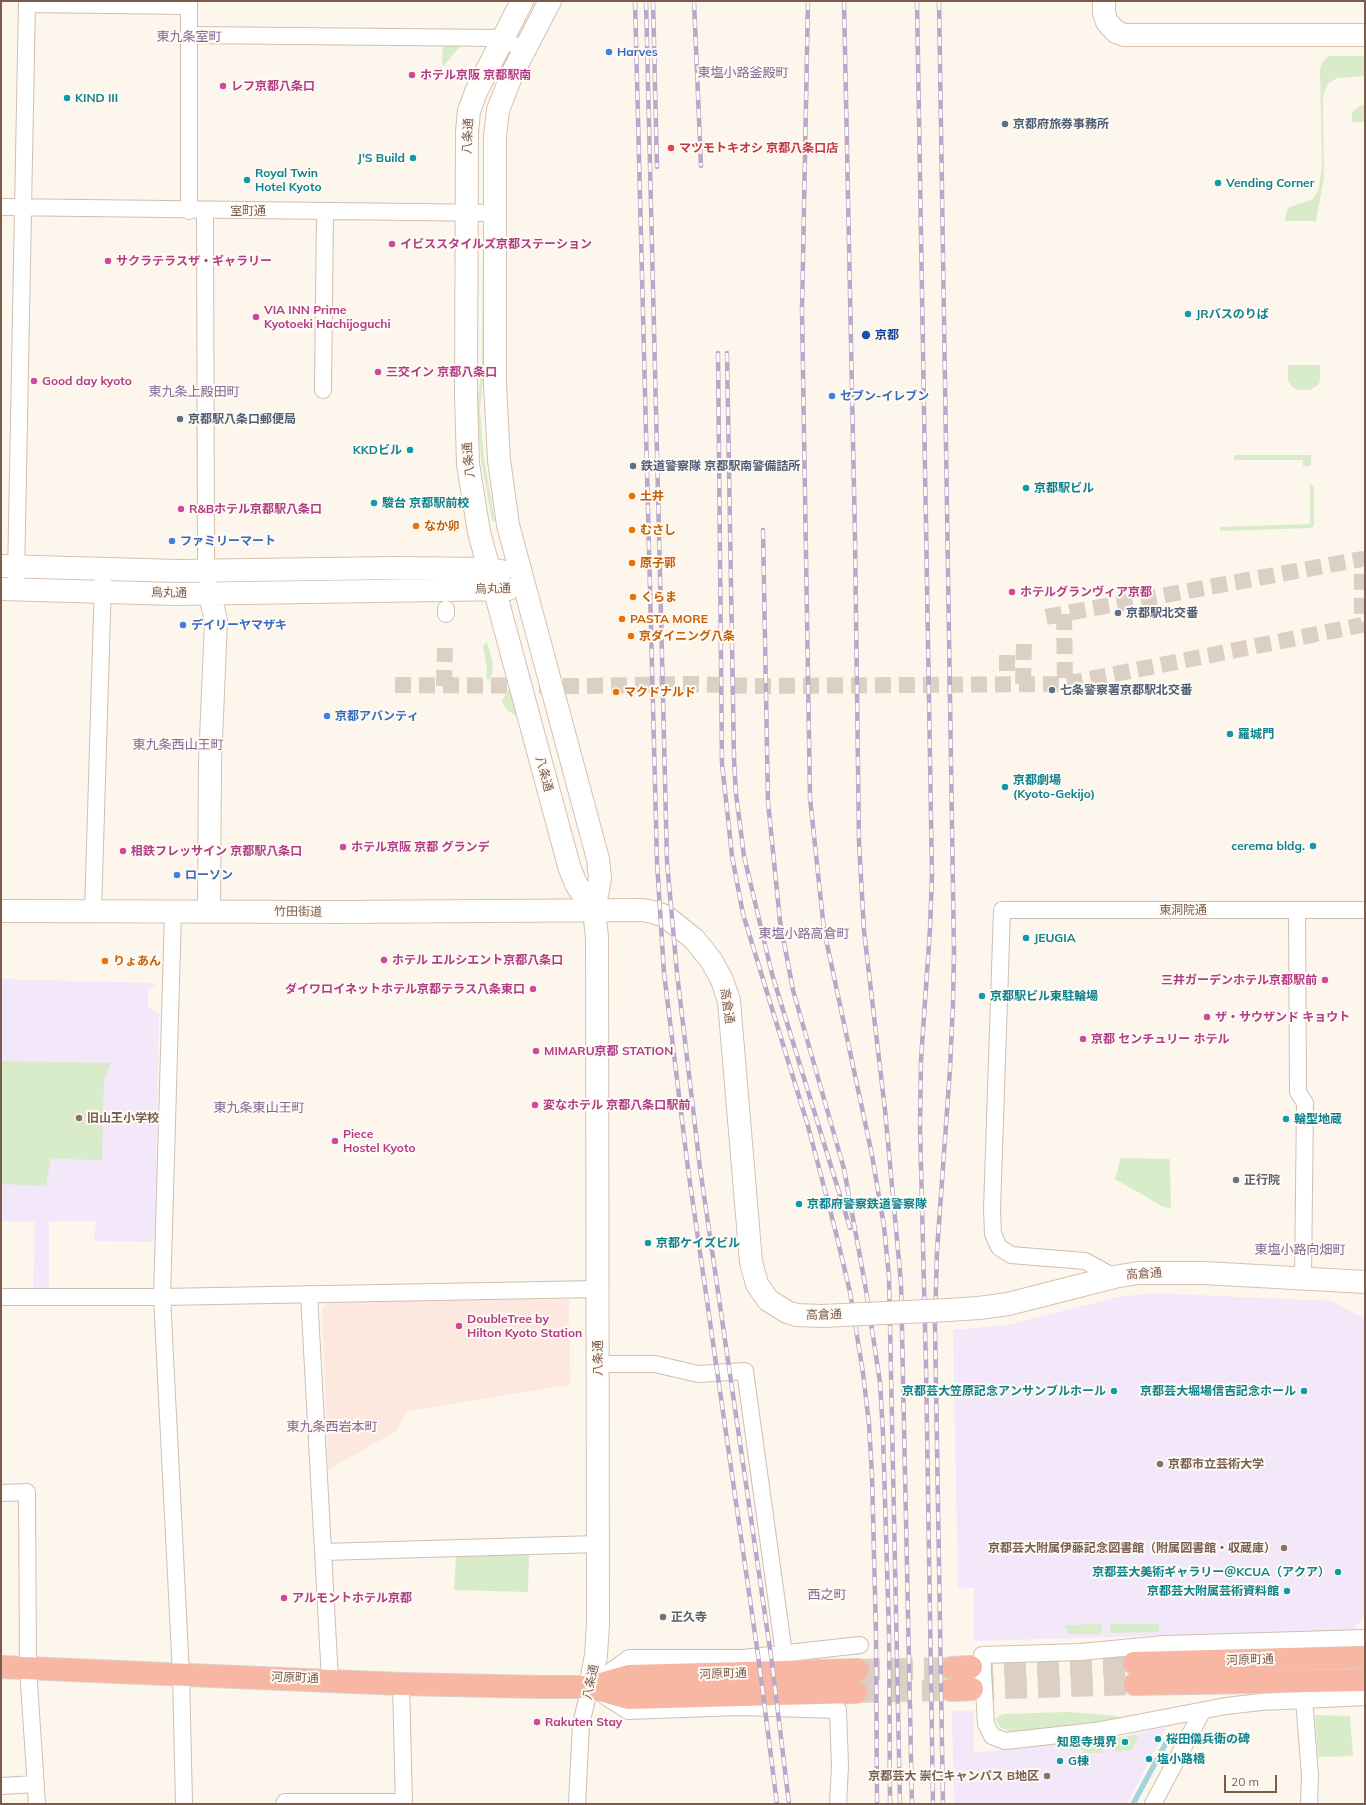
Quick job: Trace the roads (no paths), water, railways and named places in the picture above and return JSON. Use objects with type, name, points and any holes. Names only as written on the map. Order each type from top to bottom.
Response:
[{"type":"highway","name":"河原町通","points":[[1365,1657],[1135,1674],[1365,1680]]},
{"type":"highway","name":"河原町通","points":[[1,1667],[401,1684],[590,1687],[628,1698],[856,1692]]},
{"type":"highway","name":"河原町通","points":[[590,1687],[628,1676],[858,1670]]},
{"type":"street","name":"八条通","points":[[522,1],[476,92],[470,111],[466,132],[466,396],[468,464],[479,532],[569,866],[576,884],[594,911]]},
{"type":"street","name":"八条通","points":[[550,1],[506,86],[498,110],[495,136],[495,384],[498,460],[508,524],[598,859],[600,878],[594,911],[597,937],[597,1647],[590,1687],[581,1724],[577,1804]]},
{"type":"street","points":[[1104,1],[1106,22],[1116,32],[1125,35],[1365,35]]},
{"type":"street","points":[[8,589],[23,208],[27,2],[189,4],[189,211]]},
{"type":"street","points":[[189,35],[502,38],[524,50]]},
{"type":"street","name":"室町通","points":[[1,207],[189,211],[495,213]]},
{"type":"street","points":[[205,211],[206,572],[216,621],[210,762],[209,911]]},
{"type":"street","points":[[323,390],[325,211]]},
{"type":"street","name":"烏丸通","points":[[9,566],[206,572],[395,568],[491,579],[526,589]]},
{"type":"street","points":[[93,912],[103,569]]},
{"type":"street","name":"烏丸通","points":[[8,589],[210,594],[491,579]]},
{"type":"street","name":"高倉通","points":[[594,911],[642,910],[665,916],[694,939],[711,960],[722,980],[729,1001],[753,1273],[762,1292],[776,1307],[797,1316],[979,1308],[1008,1304],[1114,1277],[1138,1273],[1163,1272],[1365,1282]]},
{"type":"street","name":"東洞院通","points":[[1114,1277],[1085,1261],[1011,1255],[999,1247],[993,1234],[992,1210],[1002,910],[1365,910]]},
{"type":"street","points":[[1297,910],[1298,1092],[1305,1103],[1303,1279]]},
{"type":"street","name":"竹田街道","points":[[1,912],[594,911]]},
{"type":"street","points":[[173,912],[162,1297],[181,1674],[184,1804]]},
{"type":"street","points":[[1,1297],[162,1297],[598,1289]]},
{"type":"street","points":[[309,1294],[330,1680]]},
{"type":"street","points":[[598,1364],[655,1364],[698,1374],[745,1371],[784,1654]]},
{"type":"street","points":[[1,1494],[27,1492],[28,1668],[37,1804]]},
{"type":"street","points":[[324,1552],[598,1544]]},
{"type":"street","points":[[1365,1638],[1166,1644],[1080,1652],[982,1654],[986,1724],[992,1736],[1000,1740],[1009,1741],[1095,1731],[1261,1702],[1365,1697]]},
{"type":"street","points":[[838,1804],[840,1766],[838,1710],[738,1707],[628,1711],[590,1687],[629,1658],[742,1658],[860,1645]]},
{"type":"street","points":[[284,1804],[285,1802],[404,1803],[401,1684]]},
{"type":"street","points":[[1304,1699],[1310,1775],[1309,1804]]},
{"type":"street","points":[[1153,1804],[1202,1712]]},
{"type":"street","points":[[1,1786],[36,1784]]},
{"type":"waterway","points":[[1133,1804],[1167,1741]]},
{"type":"tunnel","points":[[395,685],[583,686],[688,684],[754,686],[1065,684],[1362,625],[1362,559],[1040,618]]},
{"type":"tunnel","points":[[1064,614],[1065,684]]},
{"type":"tunnel","points":[[1023,684],[1024,642]]},
{"type":"tunnel","points":[[444,686],[445,648]]},
{"type":"tunnel","points":[[999,663],[1023,663]]},
{"type":"tunnel","points":[[971,1667],[1134,1663]]},
{"type":"tunnel","points":[[858,1670],[952,1668]]},
{"type":"tunnel","points":[[972,1689],[1135,1684]]},
{"type":"tunnel","points":[[856,1692],[951,1690]]},
{"type":"railway","points":[[635,1],[657,862],[664,973],[688,1169],[759,1662],[777,1804]]},
{"type":"railway","points":[[646,1],[667,862],[677,973],[700,1168],[772,1663],[789,1804]]},
{"type":"railway","points":[[653,1],[657,167]]},
{"type":"railway","points":[[694,1],[701,166]]},
{"type":"railway","points":[[808,1],[802,310],[810,798],[824,930],[872,1155],[884,1226],[889,1277],[900,1804]]},
{"type":"railway","points":[[844,1],[855,537],[859,842],[864,931],[885,1110],[901,1283],[912,1804]]},
{"type":"railway","points":[[917,1],[932,875],[930,929],[921,1060],[920,1127],[926,1366],[933,1804]]},
{"type":"railway","points":[[939,1],[954,952],[950,1069],[937,1251],[935,1325],[943,1804]]},
{"type":"railway","points":[[718,353],[722,764],[732,856],[743,914],[808,1126],[835,1229],[850,1292],[863,1373],[869,1424],[872,1475],[876,1634],[877,1804]]},
{"type":"railway","points":[[727,353],[734,759],[736,794],[744,856],[772,974],[850,1228]]},
{"type":"railway","points":[[763,530],[768,802],[780,921],[793,990],[844,1169],[865,1284],[880,1382],[889,1633],[890,1804]]},
{"type":"place","name":"Harves","points":[[609,52]]},
{"type":"place","name":"ホテル京阪 京都駅南","points":[[412,75]]},
{"type":"place","name":"レフ京都八条口","points":[[223,86]]},
{"type":"place","name":"KIND III","points":[[67,98]]},
{"type":"place","name":"京都府旅券事務所","points":[[1005,124]]},
{"type":"place","name":"マツモトキオシ 京都八条口店","points":[[671,148]]},
{"type":"place","name":"J'S Build","points":[[413,158]]},
{"type":"place","name":"Royal Twin Hotel Kyoto","points":[[247,180]]},
{"type":"place","name":"Vending Corner","points":[[1218,183]]},
{"type":"place","name":"イビススタイルズ京都ステーション","points":[[392,244]]},
{"type":"place","name":"サクラテラスザ・ギャラリー","points":[[108,261]]},
{"type":"place","name":"JRバスのりば","points":[[1188,314]]},
{"type":"place","name":"VIA INN Prime Kyotoeki Hachijoguchi","points":[[256,317]]},
{"type":"place","name":"京都","points":[[866,335]]},
{"type":"place","name":"三交イン 京都八条口","points":[[378,372]]},
{"type":"place","name":"Good day kyoto","points":[[34,381]]},
{"type":"place","name":"セブン-イレブン","points":[[832,396]]},
{"type":"place","name":"京都駅八条口郵便局","points":[[180,419]]},
{"type":"place","name":"KKDビル","points":[[410,450]]},
{"type":"place","name":"鉄道警察隊 京都駅南警備詰所","points":[[633,466]]},
{"type":"place","name":"京都駅ビル","points":[[1026,488]]},
{"type":"place","name":"土井","points":[[632,496]]},
{"type":"place","name":"駿台 京都駅前校","points":[[374,503]]},
{"type":"place","name":"R&Bホテル京都駅八条口","points":[[181,509]]},
{"type":"place","name":"なか卯","points":[[416,526]]},
{"type":"place","name":"むさし","points":[[632,530]]},
{"type":"place","name":"ファミリーマート","points":[[172,541]]},
{"type":"place","name":"原子郭","points":[[632,563]]},
{"type":"place","name":"ホテルグランヴィア京都","points":[[1012,592]]},
{"type":"place","name":"くらま","points":[[633,597]]},
{"type":"place","name":"京都駅北交番","points":[[1118,613]]},
{"type":"place","name":"PASTA MORE","points":[[622,619]]},
{"type":"place","name":"デイリーヤマザキ","points":[[183,625]]},
{"type":"place","name":"京ダイニング八条","points":[[631,636]]},
{"type":"place","name":"七条警察署京都駅北交番","points":[[1052,690]]},
{"type":"place","name":"マクドナルド","points":[[616,692]]},
{"type":"place","name":"京都アバンティ","points":[[327,716]]},
{"type":"place","name":"羅城門","points":[[1230,734]]},
{"type":"place","name":"京都劇場 (Kyoto-Gekijo)","points":[[1005,787]]},
{"type":"place","name":"cerema bldg.","points":[[1313,846]]},
{"type":"place","name":"ホテル京阪 京都 グランデ","points":[[343,847]]},
{"type":"place","name":"相鉄フレッサイン 京都駅八条口","points":[[123,851]]},
{"type":"place","name":"ローソン","points":[[177,875]]},
{"type":"place","name":"JEUGIA","points":[[1026,938]]},
{"type":"place","name":"ホテル エルシエント京都八条口","points":[[384,960]]},
{"type":"place","name":"りょあん","points":[[105,961]]},
{"type":"place","name":"三井ガーデンホテル京都駅前","points":[[1325,980]]},
{"type":"place","name":"ダイワロイネットホテル京都テラス八条東口","points":[[533,989]]},
{"type":"place","name":"京都駅ビル東駐輪場","points":[[982,996]]},
{"type":"place","name":"ザ・サウザンド キョウト","points":[[1207,1017]]},
{"type":"place","name":"京都 センチュリー ホテル","points":[[1083,1039]]},
{"type":"place","name":"MIMARU京都 STATION","points":[[536,1051]]},
{"type":"place","name":"変なホテル 京都八条口駅前","points":[[535,1105]]},
{"type":"place","name":"旧山王小学校","points":[[79,1118]]},
{"type":"place","name":"輪型地蔵","points":[[1286,1119]]},
{"type":"place","name":"Piece Hostel Kyoto","points":[[335,1141]]},
{"type":"place","name":"正行院","points":[[1236,1180]]},
{"type":"place","name":"京都府警察鉄道警察隊","points":[[799,1204]]},
{"type":"place","name":"京都ケイズビル","points":[[648,1243]]},
{"type":"place","name":"DoubleTree by Hilton Kyoto Station","points":[[459,1326]]},
{"type":"place","name":"京都芸大笠原記念アンサンブルホール","points":[[1114,1391]]},
{"type":"place","name":"京都芸大堀場信吉記念ホール","points":[[1304,1391]]},
{"type":"place","name":"京都市立芸術大学","points":[[1160,1464]]},
{"type":"place","name":"京都芸大附属伊藤記念図書館（附属図書館・収蔵庫）","points":[[1284,1548]]},
{"type":"place","name":"京都芸大美術ギャラリー＠KCUA（アクア）","points":[[1338,1572]]},
{"type":"place","name":"京都芸大附属芸術資料館","points":[[1287,1591]]},
{"type":"place","name":"アルモントホテル京都","points":[[284,1598]]},
{"type":"place","name":"正久寺","points":[[663,1617]]},
{"type":"place","name":"Rakuten Stay","points":[[537,1722]]},
{"type":"place","name":"桜田儀兵衛の碑","points":[[1158,1739]]},
{"type":"place","name":"知恩寺境界","points":[[1125,1742]]},
{"type":"place","name":"塩小路橋","points":[[1149,1759]]},
{"type":"place","name":"G棟","points":[[1060,1761]]},
{"type":"place","name":"京都芸大 崇仁キャンパス B地区","points":[[1047,1776]]},
{"type":"district","name":"東九条室町","points":[[189,37]]},
{"type":"district","name":"東塩小路釜殿町","points":[[743,73]]},
{"type":"district","name":"東九条上殿田町","points":[[194,392]]},
{"type":"district","name":"東九条西山王町","points":[[178,745]]},
{"type":"district","name":"東塩小路高倉町","points":[[804,934]]},
{"type":"district","name":"東九条東山王町","points":[[259,1108]]},
{"type":"district","name":"東塩小路向畑町","points":[[1300,1250]]},
{"type":"district","name":"東九条西岩本町","points":[[332,1427]]},
{"type":"district","name":"西之町","points":[[827,1595]]}]
